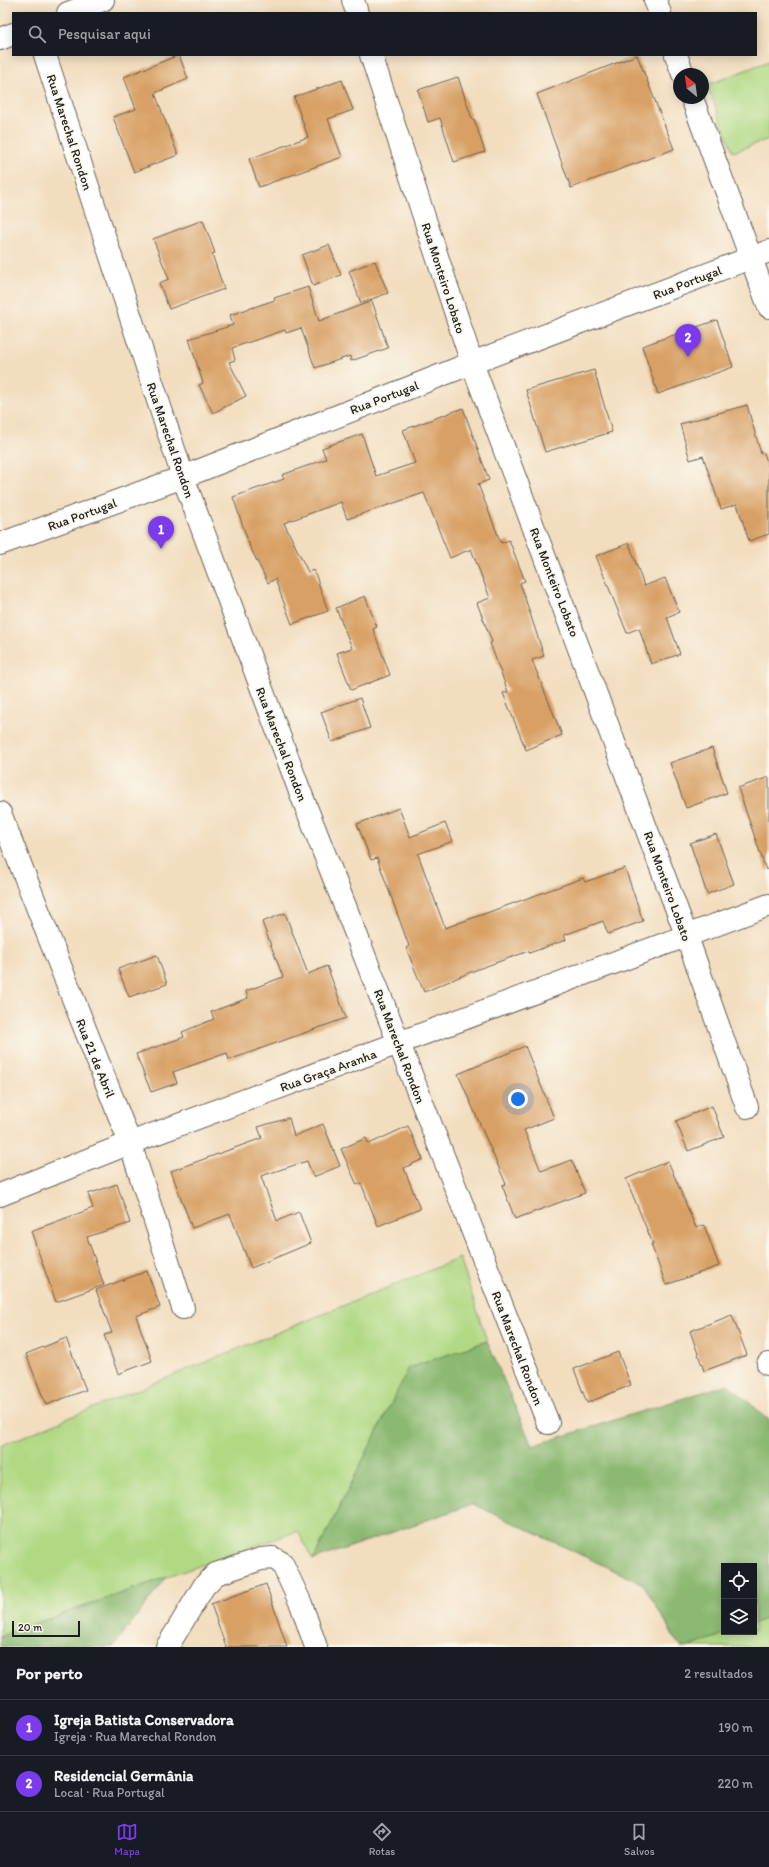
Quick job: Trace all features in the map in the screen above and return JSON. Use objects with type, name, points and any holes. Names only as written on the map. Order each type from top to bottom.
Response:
[{"type":"street","points":[[71,12],[103,0]]},
{"type":"street","points":[[353,0],[357,12]]},
{"type":"street","points":[[655,0],[660,12]]},
{"type":"street","points":[[0,39],[12,34]]},
{"type":"street","name":"Rua Marechal Rondon","points":[[45,56],[183,477],[299,790],[548,1423]]},
{"type":"street","name":"Rua Monteiro Lobato","points":[[371,56],[472,363],[687,936],[747,1107]]},
{"type":"street","points":[[676,56],[681,68]]},
{"type":"street","points":[[695,104],[760,255],[769,307]]},
{"type":"street","name":"Rua Portugal","points":[[0,544],[183,477],[472,363],[760,255]]},
{"type":"street","name":"Rua 21 de Abril","points":[[0,813],[7,850],[130,1144],[183,1308]]},
{"type":"street","name":"Rua Graça Aranha","points":[[0,1196],[130,1144],[769,906]]},
{"type":"street","points":[[167,1647],[204,1586],[216,1574],[261,1560],[273,1558],[282,1563],[301,1604],[316,1647]]},
{"type":"green space","points":[[769,61],[769,139],[733,152],[709,90],[709,84]]},
{"type":"green space","points":[[460,1258],[487,1341],[409,1368],[313,1560],[298,1531],[0,1636],[0,1446]]},
{"type":"green space","points":[[487,1341],[532,1446],[728,1384],[769,1420],[769,1618],[757,1622],[757,1563],[721,1563],[722,1635],[689,1647],[680,1647],[643,1584],[473,1504],[313,1560],[409,1368]]},
{"type":"green space","points":[[167,1577],[113,1647],[0,1647],[0,1636]]},
{"type":"green space","points":[[769,1618],[769,1647],[689,1647],[722,1635],[757,1635],[757,1622]]},
{"type":"building","points":[[179,56],[188,79],[155,93],[178,155],[134,172],[113,117],[136,109],[124,77]]},
{"type":"building","points":[[637,56],[674,149],[571,188],[537,94]]},
{"type":"building","points":[[458,77],[485,152],[454,162],[440,118],[428,122],[418,90]]},
{"type":"building","points":[[342,80],[353,110],[328,119],[342,157],[259,187],[249,159],[308,137],[294,97]]},
{"type":"building","points":[[203,220],[215,253],[212,254],[224,289],[169,309],[159,283],[169,279],[153,239]]},
{"type":"building","points":[[329,245],[341,275],[313,286],[302,255]]},
{"type":"building","points":[[375,261],[388,293],[361,303],[349,271]]},
{"type":"building","points":[[308,287],[319,321],[372,301],[388,348],[351,361],[350,356],[315,368],[301,328],[286,333],[285,330],[232,348],[235,360],[229,362],[246,396],[213,413],[199,385],[203,383],[189,339],[233,325],[230,315]]},
{"type":"building","points":[[717,320],[733,367],[658,394],[642,346]]},
{"type":"building","points":[[594,370],[612,432],[545,452],[526,390]]},
{"type":"building","points":[[747,405],[761,454],[764,453],[769,468],[769,534],[749,541],[737,504],[721,509],[703,456],[690,460],[680,424]]},
{"type":"building","points":[[463,408],[489,480],[478,484],[501,543],[509,540],[525,581],[520,583],[544,656],[532,660],[562,735],[526,750],[503,693],[508,692],[490,643],[492,642],[477,603],[490,598],[471,549],[450,558],[424,493],[347,519],[341,502],[284,523],[308,572],[314,570],[328,611],[292,624],[275,579],[268,583],[250,547],[233,497],[284,479],[282,475],[326,459],[322,448],[362,434],[376,476],[415,463],[403,430]]},
{"type":"building","points":[[629,543],[644,586],[665,578],[679,612],[667,617],[680,654],[651,664],[639,628],[627,633],[596,556]]},
{"type":"building","points":[[365,596],[377,627],[373,629],[390,675],[351,690],[337,653],[352,648],[336,608]]},
{"type":"building","points":[[360,698],[370,728],[332,742],[321,712]]},
{"type":"building","points":[[712,748],[727,793],[686,808],[670,763]]},
{"type":"building","points":[[769,777],[769,869],[766,870],[738,788]]},
{"type":"building","points":[[399,808],[410,837],[445,823],[453,841],[418,854],[445,928],[583,878],[585,882],[625,868],[643,921],[608,934],[603,921],[564,935],[566,940],[478,969],[424,992],[406,948],[409,946],[377,858],[371,860],[357,824]]},
{"type":"building","points":[[716,834],[734,884],[707,894],[690,843]]},
{"type":"building","points":[[285,913],[308,974],[327,966],[346,1018],[229,1060],[227,1053],[173,1072],[177,1083],[151,1092],[136,1054],[184,1037],[182,1032],[214,1019],[211,1012],[248,998],[246,991],[283,977],[262,922]]},
{"type":"building","points":[[157,955],[167,984],[129,997],[118,969]]},
{"type":"building","points":[[525,1046],[554,1118],[524,1130],[541,1171],[572,1160],[585,1193],[515,1219],[502,1185],[506,1184],[458,1074]]},
{"type":"building","points":[[712,1106],[724,1137],[688,1151],[676,1121]]},
{"type":"building","points":[[289,1118],[294,1136],[323,1124],[340,1166],[313,1177],[307,1161],[261,1176],[277,1221],[299,1212],[311,1243],[251,1268],[230,1214],[192,1228],[171,1171],[262,1138],[258,1127]]},
{"type":"building","points":[[408,1126],[423,1159],[404,1168],[420,1209],[378,1226],[361,1183],[357,1185],[341,1149],[366,1138],[369,1144]]},
{"type":"building","points":[[668,1161],[696,1228],[704,1225],[719,1266],[666,1285],[651,1244],[653,1244],[626,1179]]},
{"type":"building","points":[[117,1184],[130,1223],[87,1237],[104,1285],[56,1302],[31,1231],[93,1208],[88,1194]]},
{"type":"building","points":[[147,1271],[160,1307],[136,1316],[152,1361],[118,1374],[104,1335],[112,1333],[96,1290]]},
{"type":"building","points":[[732,1315],[747,1355],[704,1371],[690,1331]]},
{"type":"building","points":[[66,1338],[86,1390],[46,1405],[26,1354]]},
{"type":"building","points":[[618,1352],[631,1385],[587,1403],[574,1369]]},
{"type":"building","points":[[266,1584],[287,1647],[226,1647],[211,1604]]},
{"type":"place","name":"Residencial Germânia","points":[[688,357]]},
{"type":"place","name":"Igreja Batista Conservadora","points":[[161,549]]}]
